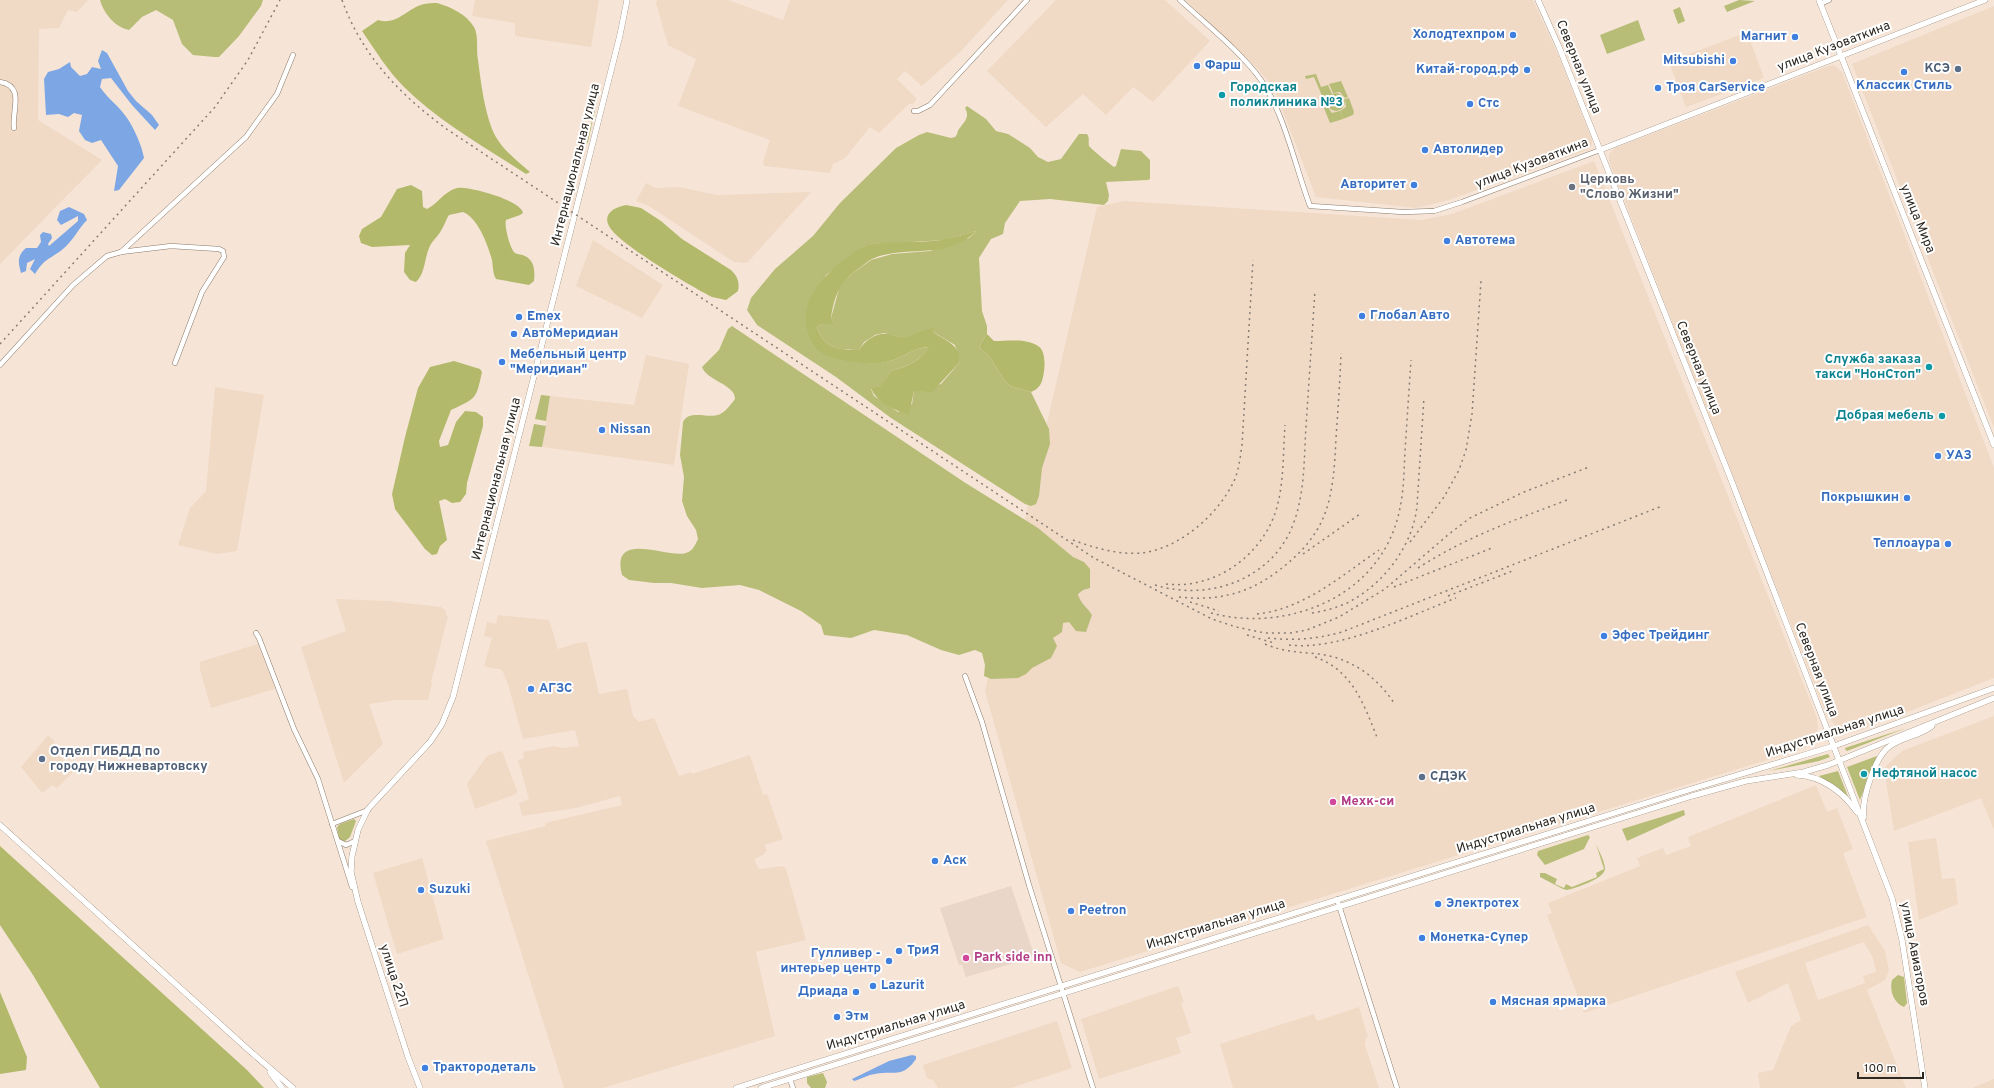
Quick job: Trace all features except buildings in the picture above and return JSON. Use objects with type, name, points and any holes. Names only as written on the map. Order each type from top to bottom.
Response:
[{"type":"main road","name":"Интернациональная улица","points":[[358,902],[351,872],[355,841],[360,825],[368,810],[430,742],[442,724],[451,704],[620,35],[627,0]]},
{"type":"main road","name":"Интернациональная улица","points":[[620,35],[631,0]]},
{"type":"main road","name":"Северная улица","points":[[1538,0],[1558,45],[1600,150],[1840,761]]},
{"type":"main road","name":"улица Кузоваткина","points":[[1600,150],[1985,0]]},
{"type":"main road","name":"улица Мира","points":[[1819,2],[1994,445]]},
{"type":"main road","name":"Индустриальная улица","points":[[736,1088],[1337,899],[1834,746],[1994,688]]},
{"type":"main road","name":"Индустриальная улица","points":[[761,1088],[1692,796],[1746,781],[1786,775],[1840,761],[1994,698]]},
{"type":"main road","points":[[1867,829],[1863,804],[1881,756],[1888,747],[1922,733],[1939,721]]},
{"type":"main road","name":"улица Авиаторов","points":[[1840,761],[1867,829],[1898,921],[1926,1088]]},
{"type":"main road","points":[[1786,775],[1808,776],[1824,782],[1853,805],[1867,829]]},
{"type":"main road","points":[[0,825],[252,1053],[293,1088]]},
{"type":"main road","name":"улица 22П","points":[[358,902],[408,1057],[420,1088]]},
{"type":"main road","points":[[252,1053],[282,1088]]},
{"type":"main road","name":"улица 22П","points":[[408,1057],[416,1088]]},
{"type":"street","points":[[914,112],[930,105],[1027,0]]},
{"type":"street","name":"улица Кузоваткина","points":[[1180,0],[1242,60],[1267,89],[1282,124],[1310,206],[1404,212],[1434,211],[1462,202],[1600,150]]},
{"type":"street","points":[[1819,2],[1829,0]]},
{"type":"street","points":[[121,252],[246,137],[277,94],[293,55]]},
{"type":"street","points":[[0,82],[9,85],[14,93],[16,111],[13,123],[14,128]]},
{"type":"street","points":[[0,365],[83,275],[107,256],[121,252],[172,246],[219,249],[224,253],[224,257],[202,292],[175,363]]},
{"type":"street","points":[[256,633],[294,729],[318,779],[358,902]]},
{"type":"street","points":[[965,676],[982,722],[1029,885],[1062,985],[1093,1088]]},
{"type":"street","points":[[332,824],[368,810]]},
{"type":"street","points":[[355,816],[359,818],[360,825]]},
{"type":"street","points":[[337,840],[346,845],[355,841]]},
{"type":"street","points":[[1337,899],[1397,1088]]},
{"type":"street","points":[[790,1079],[793,1088]]},
{"type":"shaded area","points":[[0,0],[88,0],[77,12],[68,10],[59,28],[39,29],[38,120],[102,160],[0,264]]},
{"type":"shaded area","points":[[475,0],[599,0],[591,47],[515,36],[515,23],[472,16]]},
{"type":"shaded area","points":[[657,0],[728,0],[783,20],[790,0],[1008,0],[960,52],[922,86],[905,71],[897,79],[917,99],[913,104],[909,104],[879,133],[870,127],[845,158],[833,164],[830,173],[764,166],[763,162],[770,140],[678,106],[696,59],[668,45],[656,3]]},
{"type":"shaded area","points":[[1056,0],[1165,0],[1210,41],[1153,102],[1133,87],[1106,115],[1083,94],[1046,127],[987,71]]},
{"type":"shaded area","points":[[1186,0],[1533,0],[1559,57],[1592,140],[1592,145],[1587,150],[1449,200],[1416,208],[1316,197],[1273,86],[1248,59]]},
{"type":"shaded area","points":[[1994,6],[1994,428],[1852,64]]},
{"type":"shaded area","points":[[1747,32],[1764,78],[1686,107],[1669,62]]},
{"type":"shaded area","points":[[1834,65],[1842,72],[1994,468],[1994,678],[1856,732],[1837,727],[1826,714],[1609,161],[1609,154],[1615,148]]},
{"type":"shaded area","points":[[1594,161],[1817,718],[1818,728],[1814,741],[1805,748],[1796,751],[1080,972],[1061,963],[985,691],[1097,207],[1124,201],[1421,220],[1452,214]]},
{"type":"shaded area","points":[[646,183],[656,188],[679,187],[717,195],[811,192],[747,263],[734,262],[649,206],[636,201]]},
{"type":"shaded area","points":[[593,240],[663,285],[642,318],[576,286]]},
{"type":"shaded area","points":[[646,355],[689,364],[674,465],[542,447],[550,396],[634,405]]},
{"type":"shaded area","points":[[215,387],[264,395],[237,551],[217,554],[178,545],[190,508],[206,491]]},
{"type":"shaded area","points":[[336,599],[388,601],[441,607],[446,611],[446,615],[448,616],[431,682],[432,684],[428,700],[396,700],[369,704],[383,744],[344,783],[301,647],[346,631]]},
{"type":"shaded area","points":[[498,615],[549,620],[558,649],[577,643],[587,642],[599,694],[627,689],[633,716],[639,722],[654,718],[679,776],[691,772],[692,774],[750,755],[763,795],[767,794],[783,839],[765,845],[767,851],[764,852],[765,854],[754,859],[759,869],[783,866],[786,869],[806,940],[756,952],[775,1036],[603,1088],[564,1088],[486,841],[546,826],[545,823],[622,805],[620,796],[576,808],[522,816],[519,803],[529,799],[518,760],[524,758],[523,752],[554,746],[563,748],[579,746],[575,730],[523,739],[508,684],[502,670],[484,666],[492,638],[484,636],[487,622],[496,624]]},
{"type":"shaded area","points":[[258,644],[275,689],[211,708],[200,670],[200,662]]},
{"type":"shaded area","points":[[1994,716],[1994,830],[1981,798],[1894,831],[1884,768],[1902,751]]},
{"type":"shaded area","points":[[48,735],[55,742],[51,746],[73,772],[57,788],[52,785],[42,793],[21,767]]},
{"type":"shaded area","points":[[502,751],[517,791],[516,794],[475,809],[467,784],[487,756]]},
{"type":"shaded area","points":[[1816,785],[1827,812],[1837,808],[1853,849],[1843,853],[1867,917],[1584,1013],[1547,915],[1552,913],[1548,903],[1640,866],[1637,858],[1663,848],[1666,855],[1691,846],[1688,837]]},
{"type":"shaded area","points":[[1936,838],[1942,879],[1955,878],[1958,904],[1919,920],[1908,842]]},
{"type":"shaded area","points":[[422,858],[444,939],[397,954],[373,873]]},
{"type":"shaded area","points":[[1011,886],[1035,957],[966,977],[962,965],[959,965],[940,908]]},
{"type":"shaded area","points":[[1868,925],[1885,951],[1889,971],[1885,980],[1867,990],[1906,1088],[1760,1088],[1758,1073],[1773,1070],[1791,1026],[1801,1020],[1788,983],[1748,1003],[1735,972]],"holes":[[[1864,942],[1873,958],[1876,972],[1863,976],[1865,983],[1818,1000],[1805,963]]]},
{"type":"shaded area","points":[[1178,986],[1184,1002],[1181,1003],[1191,1033],[1176,1038],[1181,1053],[1099,1079],[1081,1019]]},
{"type":"shaded area","points":[[1359,1007],[1368,1037],[1366,1038],[1365,1045],[1379,1088],[1233,1088],[1220,1044],[1314,1014],[1317,1021]]},
{"type":"shaded area","points":[[1057,1021],[1072,1068],[1011,1088],[938,1088],[933,1080],[927,1078],[923,1065]]},
{"type":"shaded area","points":[[1994,1079],[1994,1088],[1972,1088]]},
{"type":"green space","points":[[100,0],[263,0],[261,6],[239,36],[219,57],[214,57],[193,55],[182,44],[173,20],[156,10],[142,17],[129,30],[119,26],[107,15]]},
{"type":"green space","points":[[1739,0],[1755,1],[1727,12],[1724,6]]},
{"type":"green space","points":[[437,3],[458,12],[467,18],[474,27],[476,31],[477,56],[483,95],[492,129],[503,147],[530,172],[526,174],[432,112],[404,87],[382,60],[362,31],[378,20],[391,21],[418,6]]},
{"type":"green space","points":[[1680,7],[1685,21],[1678,24],[1673,10]]},
{"type":"green space","points":[[1638,20],[1645,40],[1607,54],[1600,35]]},
{"type":"green space","points":[[1316,74],[1321,87],[1328,85],[1332,94],[1326,98],[1327,106],[1324,107],[1322,102],[1323,98],[1314,77],[1306,79],[1305,76]]},
{"type":"green space","points":[[1341,81],[1348,97],[1345,98],[1340,92],[1333,93],[1329,84]]},
{"type":"green space","points":[[600,87],[588,142],[586,145]]},
{"type":"green space","points":[[1336,93],[1342,96],[1345,102],[1342,108],[1336,111],[1330,108],[1327,102],[1330,96]]},
{"type":"green space","points":[[1349,98],[1354,112],[1353,115],[1343,119],[1340,111],[1346,107],[1345,99]]},
{"type":"green space","points":[[967,106],[986,119],[996,131],[1008,134],[1030,148],[1038,157],[1048,162],[1061,159],[1079,134],[1087,134],[1089,138],[1089,146],[1114,167],[1116,166],[1121,149],[1141,151],[1150,160],[1150,179],[1148,180],[1106,182],[1109,195],[1108,201],[1104,205],[1050,199],[1020,201],[1005,223],[1003,234],[991,239],[979,258],[982,311],[987,326],[987,334],[979,347],[989,356],[1005,381],[1010,386],[1031,392],[1049,429],[1050,444],[1042,468],[1039,496],[1036,504],[1031,506],[1025,504],[891,418],[836,377],[757,325],[747,310],[751,298],[775,269],[813,236],[840,203],[896,148],[927,132],[951,138],[955,137],[966,119],[967,114],[965,108]],"holes":[[[976,231],[969,238],[930,251],[892,254],[871,260],[840,285],[831,318],[835,324],[821,324],[817,327],[823,339],[828,344],[845,349],[859,350],[864,342],[875,335],[884,333],[904,338],[935,329],[933,332],[955,345],[960,362],[941,384],[914,391],[912,404],[898,412],[874,396],[871,389],[880,388],[891,371],[913,362],[922,356],[930,347],[919,349],[896,359],[880,363],[864,363],[839,359],[831,357],[806,320],[826,275],[863,247],[874,244],[946,240]]]},
{"type":"green space","points":[[1327,106],[1332,113],[1340,111],[1343,119],[1330,123],[1324,108]]},
{"type":"green space","points":[[411,185],[422,191],[423,207],[427,209],[448,192],[457,188],[472,189],[493,195],[513,203],[520,208],[523,213],[506,220],[507,232],[513,251],[516,254],[524,255],[533,264],[534,281],[529,285],[496,279],[492,260],[482,233],[473,220],[463,212],[449,215],[441,231],[431,244],[422,274],[416,282],[410,280],[404,272],[405,253],[410,245],[372,247],[361,243],[359,236],[362,229],[381,217],[397,189]]},
{"type":"green space","points":[[626,205],[641,208],[661,221],[682,239],[731,270],[738,279],[738,291],[726,300],[712,297],[673,275],[626,243],[615,234],[609,226],[607,218],[611,211]]},
{"type":"green space","points":[[976,231],[965,240],[952,246],[925,251],[883,255],[870,260],[842,284],[836,296],[831,318],[835,324],[821,324],[817,327],[823,339],[828,344],[839,348],[859,350],[874,336],[888,334],[904,337],[928,329],[936,328],[933,332],[955,347],[960,362],[931,393],[914,391],[909,414],[898,411],[882,402],[873,393],[871,388],[880,387],[891,371],[918,359],[929,347],[915,350],[901,357],[881,363],[857,363],[833,358],[823,353],[810,339],[806,320],[809,300],[824,278],[850,255],[863,247],[878,243],[925,242],[955,237]]},
{"type":"green space","points":[[732,326],[964,482],[1038,528],[1073,557],[1084,562],[1090,569],[1090,588],[1083,590],[1078,594],[1092,615],[1086,632],[1076,631],[1069,622],[1063,623],[1062,632],[1053,638],[1057,646],[1051,658],[1032,668],[1026,674],[1018,678],[991,679],[984,676],[985,665],[982,653],[975,650],[959,655],[941,650],[907,635],[874,630],[851,638],[824,635],[821,625],[801,611],[759,590],[740,585],[702,588],[671,583],[654,583],[629,580],[622,575],[621,561],[624,553],[632,549],[678,554],[686,553],[695,546],[698,539],[696,530],[687,516],[682,501],[684,477],[680,455],[683,422],[690,416],[712,416],[722,413],[735,399],[731,390],[709,376],[702,367],[719,350],[728,329]]},
{"type":"green space","points":[[987,334],[994,341],[1011,340],[1028,342],[1033,343],[1041,349],[1044,357],[1044,372],[1042,381],[1038,388],[1031,392],[1010,386],[1005,381],[989,356],[979,347]]},
{"type":"green space","points":[[454,361],[480,369],[482,372],[474,397],[466,403],[451,410],[439,441],[440,447],[448,445],[456,422],[465,411],[476,412],[483,417],[483,426],[467,483],[466,494],[460,502],[452,503],[445,499],[439,501],[447,540],[440,546],[437,554],[432,555],[425,549],[395,509],[392,494],[418,388],[430,367]]},
{"type":"green space","points":[[541,395],[550,396],[546,421],[535,419]]},
{"type":"green space","points":[[534,424],[546,426],[542,447],[529,446]]},
{"type":"green space","points":[[1906,728],[1847,751],[1845,749],[1845,748]]},
{"type":"green space","points":[[1828,754],[1830,757],[1819,761],[1769,771]]},
{"type":"green space","points":[[1877,756],[1860,800],[1847,767]]},
{"type":"green space","points":[[1838,771],[1849,799],[1819,776]]},
{"type":"green space","points":[[1684,810],[1685,815],[1627,841],[1622,829]]},
{"type":"green space","points":[[354,819],[356,821],[350,837],[344,842],[339,839],[337,827],[340,824]]},
{"type":"green space","points":[[1588,835],[1590,837],[1584,849],[1545,865],[1537,855],[1538,851]]},
{"type":"green space","points":[[1596,844],[1605,869],[1603,873],[1595,880],[1567,890],[1540,877],[1540,873],[1545,873],[1557,879],[1555,884],[1564,888],[1566,884],[1572,887],[1597,877],[1596,873],[1604,869]]},
{"type":"green space","points":[[0,846],[247,1070],[264,1088],[100,1088],[33,975],[0,925]]},
{"type":"green space","points":[[1898,975],[1904,977],[1907,1003],[1904,1007],[1897,1003],[1891,988],[1892,980]]},
{"type":"green space","points":[[0,992],[27,1057],[26,1070],[0,1074]]},
{"type":"green space","points":[[823,1073],[827,1082],[825,1088],[811,1088],[807,1083],[807,1077]]},
{"type":"water","points":[[102,50],[107,53],[128,91],[136,101],[152,115],[159,125],[155,130],[132,105],[111,78],[102,79],[100,87],[130,122],[140,143],[144,158],[119,190],[114,191],[118,166],[101,140],[92,143],[85,140],[79,131],[82,115],[74,113],[68,117],[59,114],[46,115],[44,79],[48,72],[59,69],[70,62],[71,67],[80,76],[87,74],[92,67],[101,69],[98,61]]},
{"type":"water","points":[[69,207],[84,214],[87,220],[67,246],[45,262],[35,274],[30,269],[35,259],[27,263],[26,271],[21,273],[19,262],[21,254],[26,248],[37,248],[41,242],[40,235],[43,232],[51,234],[52,238],[48,244],[49,246],[78,221],[78,216],[61,225],[57,220],[60,211]]},
{"type":"water","points":[[912,1055],[916,1056],[916,1059],[911,1065],[902,1071],[872,1075],[854,1081],[852,1079],[889,1061]]},
{"type":"railway","points":[[0,344],[215,107],[248,60],[280,0]]},
{"type":"railway","points":[[342,0],[360,39],[385,73],[414,103],[448,130],[1094,558],[1212,619],[1236,627],[1265,633],[1291,633],[1307,630],[1339,617],[1385,589],[1470,518],[1524,492],[1589,467]]},
{"type":"railway","points":[[1073,540],[1089,546],[1115,552],[1141,553],[1155,550],[1169,545],[1196,528],[1208,518],[1227,494],[1237,473],[1242,445],[1253,260]]},
{"type":"railway","points":[[1410,542],[1444,497],[1459,470],[1466,450],[1472,414],[1481,281]]},
{"type":"railway","points":[[1155,585],[1176,590],[1217,588],[1237,581],[1255,571],[1271,558],[1284,542],[1298,510],[1302,486],[1315,290]]},
{"type":"railway","points":[[1179,597],[1217,597],[1240,592],[1252,587],[1274,574],[1292,559],[1306,545],[1317,530],[1330,498],[1333,480],[1341,353]]},
{"type":"railway","points":[[1211,613],[1237,618],[1263,618],[1290,615],[1331,600],[1359,581],[1371,569],[1389,541],[1396,525],[1400,508],[1404,480],[1411,360]]},
{"type":"railway","points":[[1312,613],[1339,606],[1360,595],[1373,586],[1384,575],[1403,550],[1414,521],[1417,506],[1424,397]]},
{"type":"railway","points":[[1166,584],[1185,584],[1203,581],[1220,575],[1249,554],[1261,540],[1271,524],[1277,507],[1282,477],[1285,425]]},
{"type":"railway","points":[[1418,568],[1473,538],[1567,500]]},
{"type":"railway","points":[[1268,638],[1305,639],[1342,632],[1662,506]]},
{"type":"railway","points":[[1303,554],[1360,514]]},
{"type":"railway","points":[[1394,587],[1492,548]]},
{"type":"railway","points":[[1257,614],[1291,606],[1321,590],[1379,550]]},
{"type":"railway","points":[[1448,596],[1515,570]]},
{"type":"railway","points":[[1289,645],[1330,643],[1352,638],[1456,598]]},
{"type":"railway","points":[[1190,602],[1219,611]]},
{"type":"railway","points":[[1247,635],[1274,643]]},
{"type":"railway","points":[[1265,644],[1285,650],[1331,656],[1352,664],[1380,685],[1394,703]]},
{"type":"railway","points":[[1315,657],[1328,663],[1348,680],[1356,691],[1378,740]]},
{"type":"place","name":"Холодтехпром","points":[[1513,35]]},
{"type":"place","name":"Магнит","points":[[1795,37]]},
{"type":"place","name":"Mitsubishi","points":[[1733,61]]},
{"type":"place","name":"Фарш","points":[[1197,66]]},
{"type":"place","name":"КСЭ","points":[[1958,69]]},
{"type":"place","name":"Китай-город.рф","points":[[1527,70]]},
{"type":"place","name":"Классик Стиль","points":[[1904,72]]},
{"type":"place","name":"Троя CarService","points":[[1658,88]]},
{"type":"place","name":"Городская поликлиника №3","points":[[1222,95]]},
{"type":"place","name":"Стс","points":[[1470,104]]},
{"type":"place","name":"Автолидер","points":[[1425,150]]},
{"type":"place","name":"Авторитет","points":[[1414,185]]},
{"type":"place","name":"Церковь \"Слово Жизни\"","points":[[1572,187]]},
{"type":"place","name":"Автотема","points":[[1447,241]]},
{"type":"place","name":"Глобал Авто","points":[[1362,316]]},
{"type":"place","name":"Emex","points":[[519,317]]},
{"type":"place","name":"АвтоМеридиан","points":[[514,334]]},
{"type":"place","name":"Мебельный центр \"Меридиан\"","points":[[502,362]]},
{"type":"place","name":"Служба заказа такси \"НонСтоп\"","points":[[1929,367]]},
{"type":"place","name":"Добрая мебель","points":[[1942,416]]},
{"type":"place","name":"Nissan","points":[[602,430]]},
{"type":"place","name":"УАЗ","points":[[1938,456]]},
{"type":"place","name":"Покрышкин","points":[[1907,498]]},
{"type":"place","name":"Теплоаура","points":[[1948,544]]},
{"type":"place","name":"Эфес Трейдинг","points":[[1604,636]]},
{"type":"place","name":"АГЗС","points":[[531,689]]},
{"type":"place","name":"Отдел ГИБДД по городу Нижневартовску","points":[[42,759]]},
{"type":"place","name":"Нефтяной насос","points":[[1864,774]]},
{"type":"place","name":"СДЭК","points":[[1422,777]]},
{"type":"place","name":"Мехк-си","points":[[1333,802]]},
{"type":"place","name":"Аск","points":[[935,861]]},
{"type":"place","name":"Suzuki","points":[[421,890]]},
{"type":"place","name":"Электротех","points":[[1438,904]]},
{"type":"place","name":"Peetron","points":[[1071,911]]},
{"type":"place","name":"Монетка-Супер","points":[[1422,938]]},
{"type":"place","name":"ТриЯ","points":[[899,951]]},
{"type":"place","name":"Park side inn","points":[[966,958]]},
{"type":"place","name":"Гулливер - интерьер центр","points":[[889,961]]},
{"type":"place","name":"Lazurit","points":[[873,986]]},
{"type":"place","name":"Дриада","points":[[856,992]]},
{"type":"place","name":"Мясная ярмарка","points":[[1493,1002]]},
{"type":"place","name":"Этм","points":[[837,1017]]},
{"type":"place","name":"Трактородеталь","points":[[425,1068]]}]
